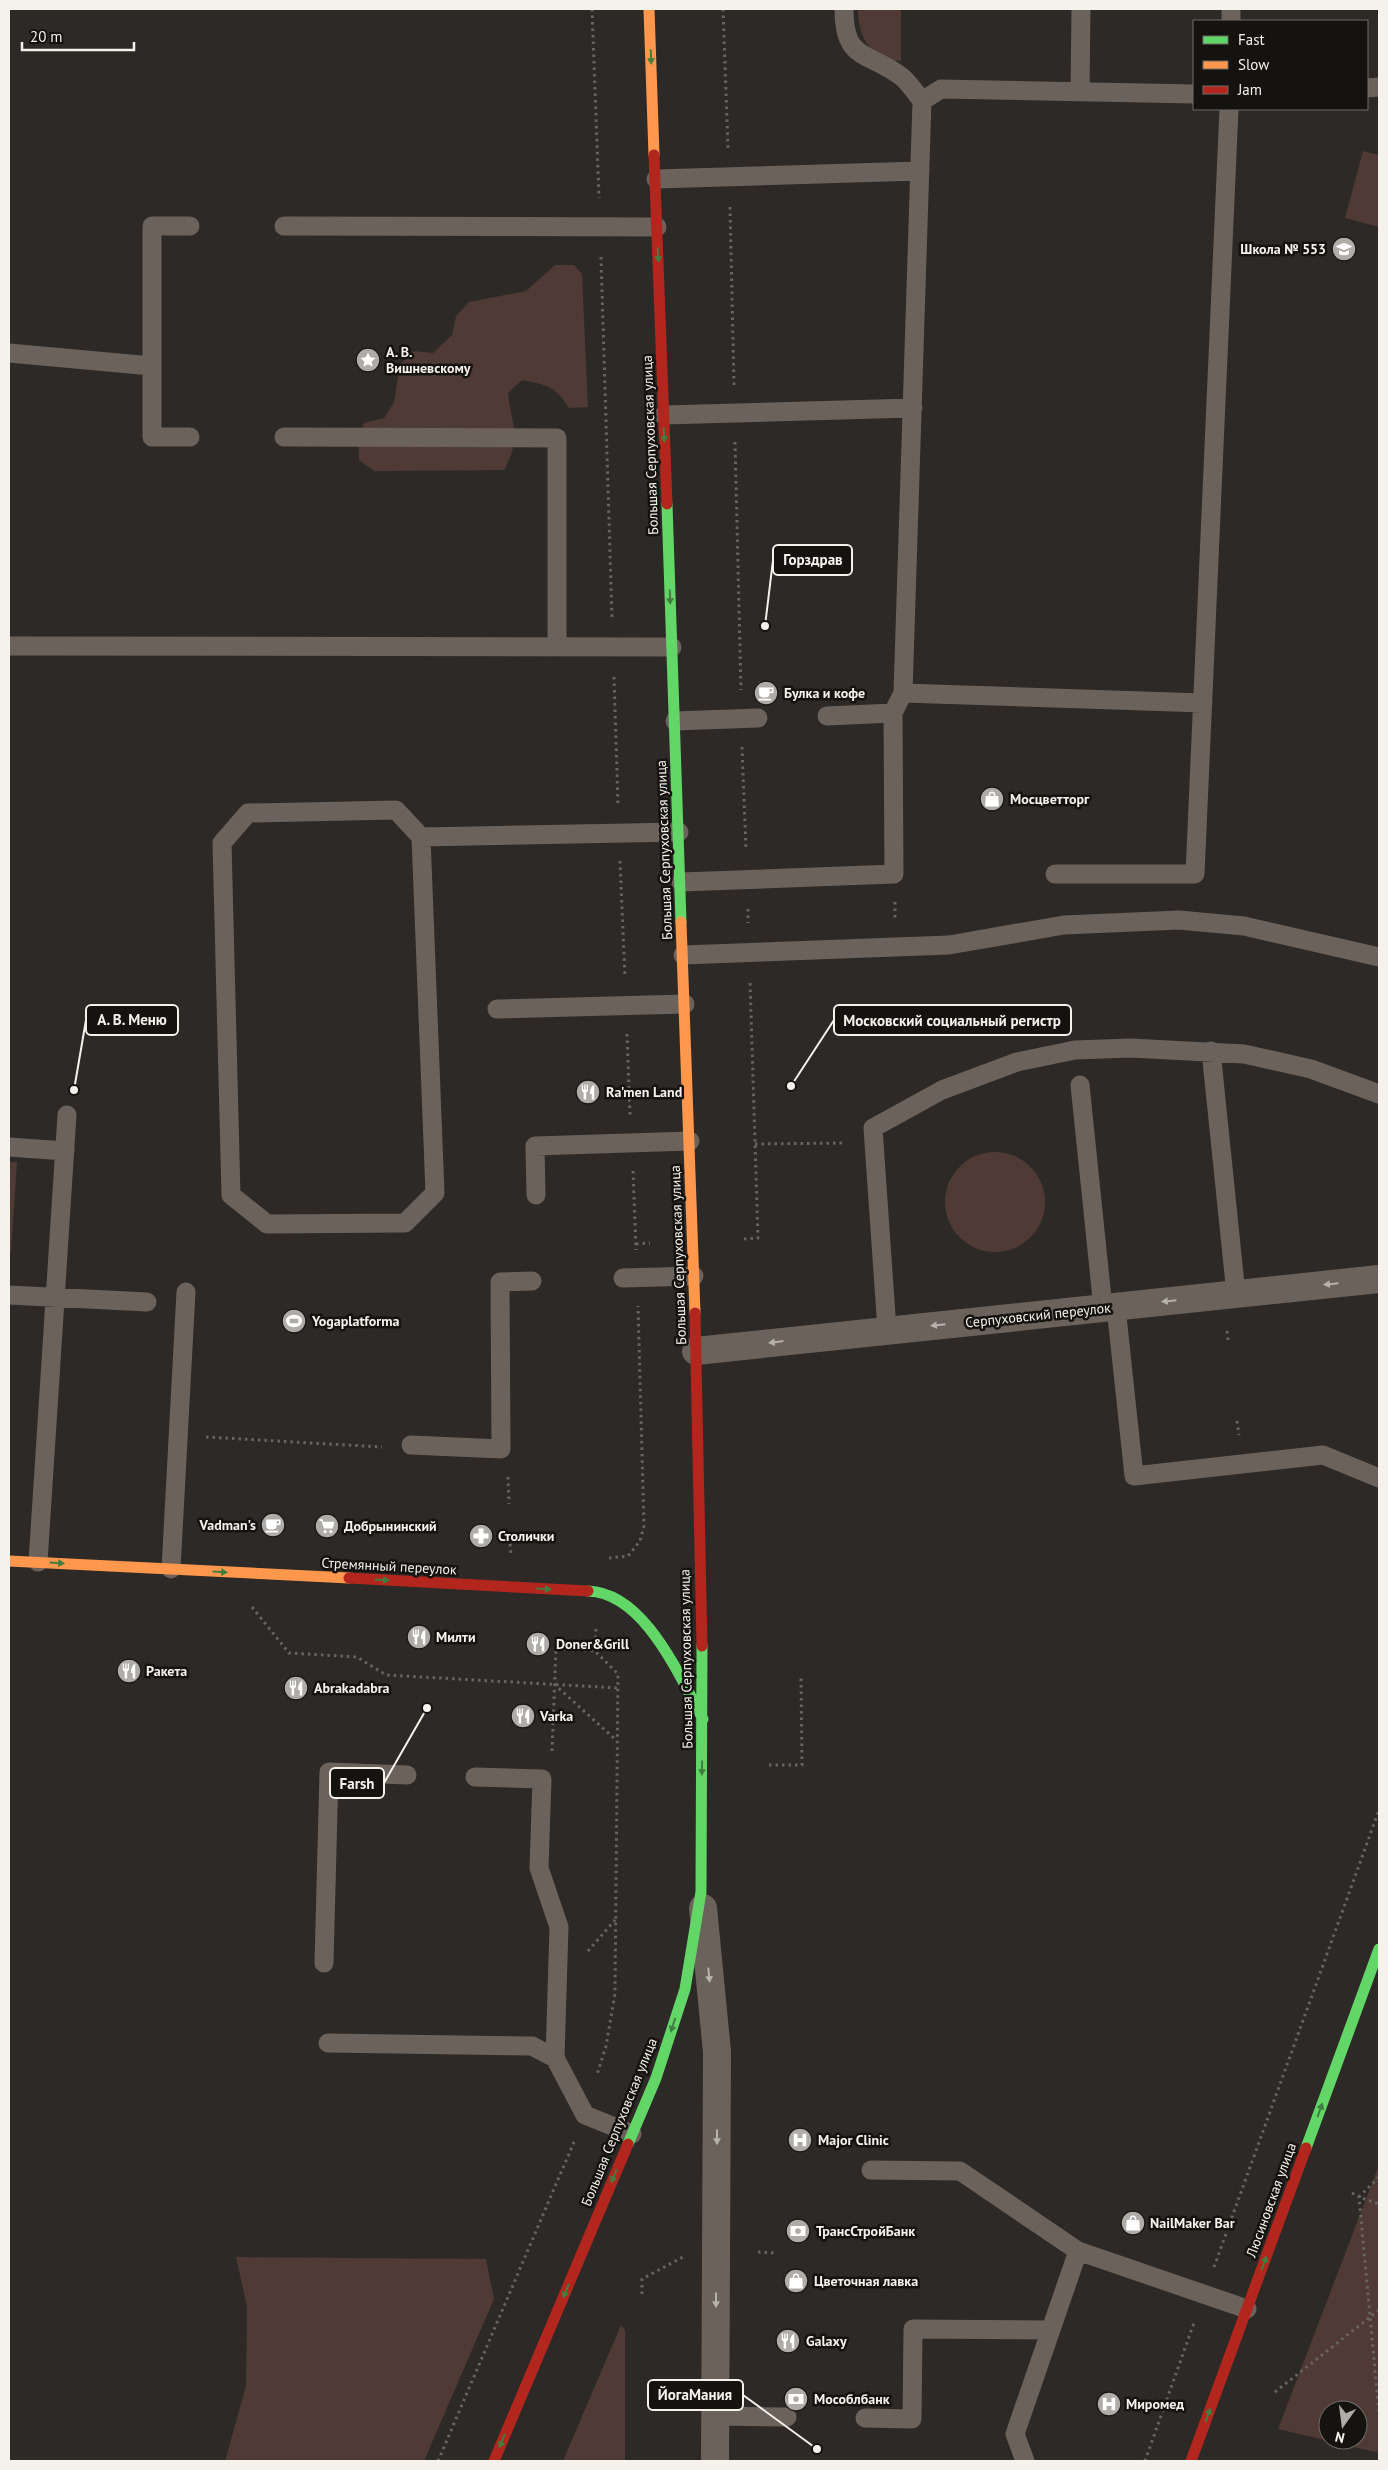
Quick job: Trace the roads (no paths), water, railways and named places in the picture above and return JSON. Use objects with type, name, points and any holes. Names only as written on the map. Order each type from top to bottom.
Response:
[{"type":"main road","name":"Большая Серпуховская улица","points":[[494,2461],[656,2078],[685,1989],[701,1892],[703,1719],[694,1276],[649,9]]},
{"type":"main road","name":"Стремянный переулок","points":[[9,1561],[597,1591],[625,1603],[658,1639],[703,1719]]},
{"type":"main road","name":"Люсиновская улица","points":[[1191,2461],[1379,1949]]},
{"type":"street","name":"Серпуховский переулок","points":[[696,1351],[1379,1279]]},
{"type":"street","points":[[701,1892],[717,2052],[715,2461]]},
{"type":"lane","points":[[680,882],[894,874],[893,713],[903,693],[922,101],[903,78],[880,62],[860,55],[848,42],[844,24],[844,9]]},
{"type":"lane","points":[[1080,92],[1082,9]]},
{"type":"lane","points":[[922,101],[941,89],[1193,94]]},
{"type":"lane","points":[[1055,874],[1195,874],[1229,110]]},
{"type":"lane","points":[[656,179],[920,171]]},
{"type":"lane","points":[[190,226],[152,226],[152,437],[190,437]]},
{"type":"lane","points":[[284,226],[657,227]]},
{"type":"lane","points":[[9,353],[152,366]]},
{"type":"lane","points":[[664,415],[912,408]]},
{"type":"lane","points":[[284,437],[557,438],[557,647]]},
{"type":"lane","points":[[9,646],[672,647]]},
{"type":"lane","points":[[903,693],[1203,703]]},
{"type":"lane","points":[[827,716],[893,713]]},
{"type":"lane","points":[[675,721],[750,718]]},
{"type":"lane","points":[[421,837],[435,1193],[405,1223],[267,1224],[232,1195],[222,843],[248,812],[396,810],[421,837],[679,832]]},
{"type":"lane","points":[[683,955],[949,945],[1064,925],[1179,920],[1244,926],[1379,957]]},
{"type":"lane","points":[[497,1009],[685,1004]]},
{"type":"lane","points":[[887,1330],[873,1128],[942,1090],[1017,1062],[1075,1050],[1131,1048],[1244,1054],[1311,1069],[1379,1094]]},
{"type":"lane","points":[[1211,1051],[1236,1294]]},
{"type":"lane","points":[[1080,1084],[1134,1476],[1323,1455],[1379,1478]]},
{"type":"lane","points":[[38,1562],[68,1115]]},
{"type":"lane","points":[[536,1194],[535,1146],[690,1141]]},
{"type":"lane","points":[[9,1147],[65,1151]]},
{"type":"lane","points":[[630,1278],[694,1276]]},
{"type":"lane","points":[[412,1445],[501,1449],[500,1282],[532,1281]]},
{"type":"lane","points":[[171,1569],[186,1292]]},
{"type":"lane","points":[[9,1295],[147,1302]]},
{"type":"lane","points":[[324,1963],[330,1772],[407,1774]]},
{"type":"lane","points":[[475,1776],[542,1778],[540,1868],[559,1927],[555,2058],[585,2115],[632,2134]]},
{"type":"lane","points":[[328,2043],[532,2046],[555,2058]]},
{"type":"lane","points":[[871,2170],[960,2171],[1078,2251],[1247,2308]]},
{"type":"lane","points":[[1025,2461],[1016,2434],[1078,2251]]},
{"type":"lane","points":[[865,2418],[912,2419],[913,2329],[1051,2330]]},
{"type":"lane","points":[[716,2416],[787,2417]]},
{"type":"place","name":"Школа № 553","points":[[1344,249]]},
{"type":"place","name":"А. В. Вишневскому","points":[[368,360]]},
{"type":"place","name":"Горздрав","points":[[765,626]]},
{"type":"place","name":"Булка и кофе","points":[[766,693]]},
{"type":"place","name":"Мосцветторг","points":[[992,799]]},
{"type":"place","name":"Московский социальный регистр","points":[[791,1086]]},
{"type":"place","name":"А. В. Меню","points":[[74,1090]]},
{"type":"place","name":"Ra'men Land","points":[[588,1092]]},
{"type":"place","name":"Yogaplatforma","points":[[294,1321]]},
{"type":"place","name":"Vadman's","points":[[273,1525]]},
{"type":"place","name":"Добрынинский","points":[[327,1526]]},
{"type":"place","name":"Столички","points":[[481,1536]]},
{"type":"place","name":"Милти","points":[[419,1637]]},
{"type":"place","name":"Doner&Grill","points":[[538,1644]]},
{"type":"place","name":"Ракета","points":[[129,1671]]},
{"type":"place","name":"Abrakadabra","points":[[296,1688]]},
{"type":"place","name":"Farsh","points":[[427,1708]]},
{"type":"place","name":"Varka","points":[[523,1716]]},
{"type":"place","name":"Major Clinic","points":[[800,2140]]},
{"type":"place","name":"NailMaker Bar","points":[[1133,2223]]},
{"type":"place","name":"ТрансСтройБанк","points":[[798,2231]]},
{"type":"place","name":"Цветочная лавка","points":[[796,2281]]},
{"type":"place","name":"Galaxy","points":[[788,2341]]},
{"type":"place","name":"Мособлбанк","points":[[796,2399]]},
{"type":"place","name":"Миромед","points":[[1109,2404]]},
{"type":"place","name":"ЙогаМания","points":[[817,2449]]}]
